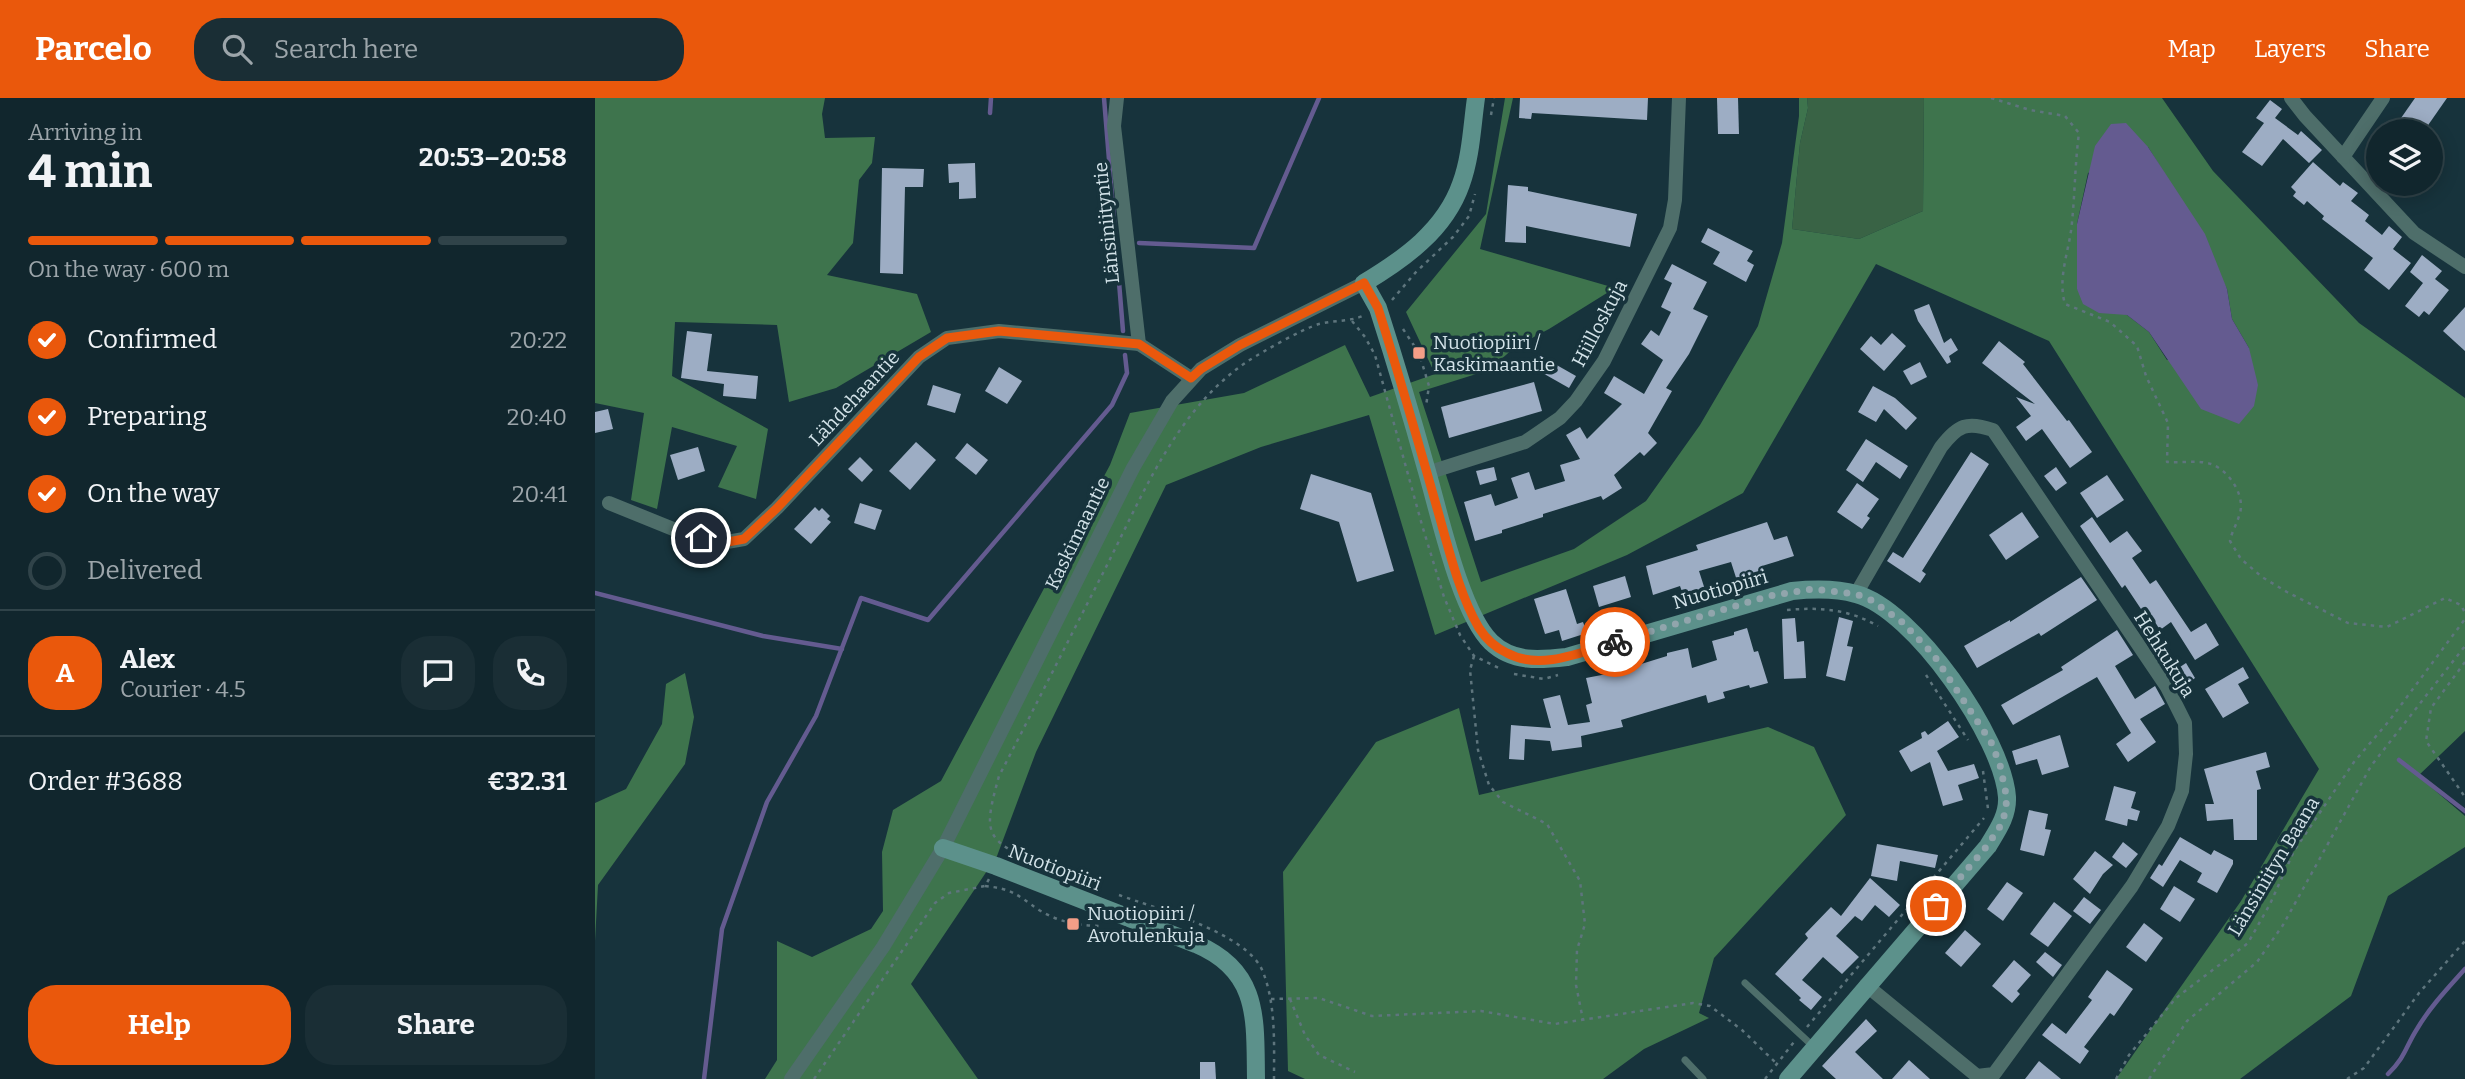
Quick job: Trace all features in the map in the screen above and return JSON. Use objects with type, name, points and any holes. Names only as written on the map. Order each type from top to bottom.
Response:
[{"type":"street","name":"Länsiniityntie","points":[[1117,98],[1114,126],[1139,344]]},
{"type":"street","name":"Kaskimaantie","points":[[791,1079],[883,947],[943,848],[1133,468],[1172,401],[1201,369],[1240,345],[1364,283],[1399,262],[1425,240],[1445,216],[1461,185],[1476,98]]},
{"type":"street","name":"Hiilloskuja","points":[[1427,472],[1525,442],[1560,418],[1576,401],[1604,361],[1670,228],[1675,200],[1679,98]]},
{"type":"street","points":[[2291,98],[2414,233],[2465,267]]},
{"type":"street","points":[[2343,157],[2383,98]]},
{"type":"street","name":"Nuotiopiiri","points":[[1364,283],[1378,308],[1452,559],[1480,630],[1493,645],[1518,658],[1541,660],[1567,657],[1792,591],[1813,589],[1856,594],[1871,600],[1901,621],[1933,654],[1991,742],[2000,765],[2007,799],[2003,822],[1987,846],[1866,985],[1789,1079]]},
{"type":"street","name":"Lähdehaantie","points":[[609,503],[701,538],[722,543],[744,539],[777,508],[919,357],[947,338],[999,331],[1139,344],[1191,378]]},
{"type":"street","name":"Hehkukuja","points":[[1856,594],[1951,434],[1961,426],[1978,425],[1993,430],[2167,687],[2185,723],[2186,754],[2182,791],[2168,826],[2132,886],[1994,1074],[1977,1076],[1866,985]]},
{"type":"street","name":"Nuotiopiiri","points":[[943,848],[1203,947],[1226,960],[1237,971],[1252,1004],[1256,1079]]},
{"type":"lane","points":[[1745,983],[1816,1048]]},
{"type":"lane","points":[[1685,1060],[1703,1079]]},
{"type":"path","points":[[1991,98],[2030,110],[2065,116],[2079,133],[2074,166],[2072,222],[2061,289],[2065,304],[2110,322],[2137,346],[2146,376],[2168,423],[2167,462],[2211,464],[2235,483],[2241,502],[2240,516],[2233,526],[2229,541],[2241,559],[2262,577],[2287,592],[2348,623],[2387,627],[2445,598],[2461,605],[2465,613]]},
{"type":"path","points":[[1393,299],[1395,309]]},
{"type":"path","points":[[1352,321],[1375,355],[1440,585],[1460,635],[1474,656],[1519,676],[1544,679],[1565,673]]},
{"type":"path","points":[[985,886],[1004,848],[992,833],[989,822],[989,810],[999,776],[1184,422],[1211,391],[1249,361],[1316,325]]},
{"type":"path","points":[[1402,327],[1419,353],[1429,386],[1424,415]]},
{"type":"path","points":[[1775,611],[1814,608],[1845,611],[1885,630]]},
{"type":"path","name":"Länsiniityn Baana","points":[[2116,1079],[2129,1055],[2176,998],[2248,943],[2301,840],[2354,762],[2389,721],[2465,618]]},
{"type":"path","points":[[2150,1079],[2187,1021],[2257,962],[2283,925],[2371,766],[2465,646]]},
{"type":"path","points":[[1474,656],[1470,670],[1478,750],[1489,785],[1503,802],[1547,824],[1580,881],[1585,924],[1577,950],[1576,985],[1583,1020]]},
{"type":"path","points":[[2465,662],[2431,708],[2426,741],[2465,797]]},
{"type":"path","points":[[1926,674],[1973,748]]},
{"type":"path","points":[[1765,1079],[1965,844],[1988,813],[1983,770]]},
{"type":"path","points":[[814,1079],[935,903],[949,893],[985,886],[1013,891],[1040,910],[1079,926],[1111,925]]},
{"type":"path","points":[[2347,1079],[2364,1068],[2419,993],[2465,941]]},
{"type":"path","points":[[1274,1079],[1271,999],[1319,998],[1372,1016],[1481,1011],[1555,1024],[1693,1003],[1710,1006],[1742,1030],[1777,1064]]},
{"type":"path","points":[[1290,999],[1305,1035],[1319,1055],[1355,1072]]},
{"type":"green space","points":[[595,98],[825,98],[822,114],[825,138],[875,137],[872,163],[859,180],[853,243],[827,275],[917,294],[931,332],[836,388],[789,402],[777,325],[675,322],[672,376],[768,429],[756,499],[718,487],[737,446],[672,427],[657,509],[631,500],[644,413],[595,403]]},
{"type":"green space","points":[[1505,98],[1513,98],[1480,249],[1615,288],[1515,347],[1489,370],[1419,392],[1481,582],[1574,549],[1646,501],[1700,425],[1758,326],[1782,243],[1799,98],[1807,98],[1808,108],[1800,143],[1792,229],[1859,239],[1923,211],[1924,98],[2162,98],[2213,171],[2359,323],[2465,398],[2465,731],[2418,776],[2465,816],[2465,847],[2388,896],[2351,996],[2240,1079],[2116,1079],[2241,901],[2319,769],[2049,341],[1876,264],[1743,493],[1627,555],[1435,635],[1369,415],[1261,447],[1166,485],[1036,752],[997,856],[911,984],[978,1079],[765,1079],[777,1060],[777,941],[812,957],[871,929],[883,911],[882,852],[893,810],[941,781],[1110,465],[1130,413],[1244,393],[1345,345],[1370,397],[1435,374],[1406,312],[1486,214]],"holes":[[[2148,147],[2173,187],[2227,289],[2232,319],[2249,348],[2167,360],[2149,332],[2127,315],[2077,289],[2077,224],[2088,173]]]},
{"type":"green space","points":[[1807,98],[1924,98],[1923,211],[1859,239],[1792,229],[1800,143],[1808,108]]},
{"type":"green space","points":[[685,673],[694,717],[685,764],[598,885],[595,941],[595,803],[626,789],[662,724],[666,684]]},
{"type":"green space","points":[[1459,708],[1479,795],[1768,727],[1814,747],[1846,815],[1714,958],[1699,1013],[1709,1018],[1644,1049],[1603,1079],[1305,1079],[1288,1071],[1283,872],[1376,742]]},
{"type":"shaded area","points":[[2126,123],[2148,147],[2205,234],[2227,289],[2232,319],[2249,348],[2258,385],[2254,406],[2239,424],[2201,409],[2149,332],[2127,315],[2099,313],[2083,304],[2077,289],[2077,224],[2095,146],[2111,124]]},
{"type":"building","points":[[1520,98],[1648,98],[1647,120],[1532,113],[1531,119],[1519,118]]},
{"type":"building","points":[[1717,98],[1738,98],[1739,134],[1718,134]]},
{"type":"building","points":[[2415,98],[2447,98],[2432,119],[2400,119]]},
{"type":"building","points":[[2270,100],[2282,109],[2275,118],[2298,135],[2301,131],[2322,150],[2309,163],[2283,139],[2262,166],[2242,152],[2264,123],[2256,118]]},
{"type":"building","points":[[2313,162],[2340,186],[2343,182],[2358,193],[2351,201],[2369,215],[2365,221],[2382,235],[2389,226],[2402,237],[2393,249],[2411,263],[2389,290],[2364,270],[2373,258],[2322,219],[2324,216],[2307,201],[2304,205],[2293,196],[2296,192],[2291,187]]},
{"type":"building","points":[[975,163],[976,198],[959,199],[959,182],[949,183],[948,164]]},
{"type":"building","points":[[882,168],[924,169],[923,187],[905,187],[903,274],[880,273]]},
{"type":"building","points":[[1508,185],[1528,187],[1528,191],[1637,214],[1630,247],[1526,226],[1526,243],[1505,242]]},
{"type":"building","points":[[1708,228],[1753,251],[1747,261],[1754,265],[1746,282],[1713,264],[1720,252],[1701,242]]},
{"type":"building","points":[[2422,255],[2442,271],[2435,279],[2449,290],[2429,315],[2424,311],[2419,317],[2405,306],[2423,283],[2410,272]]},
{"type":"building","points":[[1672,264],[1707,282],[1693,309],[1708,316],[1689,354],[1666,388],[1672,391],[1648,433],[1657,443],[1644,456],[1640,452],[1614,475],[1622,488],[1603,500],[1601,496],[1543,514],[1543,517],[1475,541],[1464,502],[1491,494],[1495,506],[1518,498],[1511,478],[1529,472],[1535,490],[1565,481],[1560,465],[1580,459],[1566,435],[1580,427],[1587,439],[1622,404],[1604,393],[1614,376],[1644,394],[1663,360],[1641,344],[1651,330],[1659,336],[1671,312],[1661,307],[1672,283],[1664,279]]},
{"type":"building","points":[[1929,304],[1944,343],[1951,338],[1958,350],[1949,356],[1951,362],[1947,364],[1918,321],[1914,310]]},
{"type":"building","points":[[2465,307],[2465,351],[2443,331]]},
{"type":"building","points":[[687,331],[712,334],[707,371],[758,376],[756,399],[723,396],[724,384],[681,378]]},
{"type":"building","points":[[1892,333],[1906,346],[1884,371],[1860,349],[1871,336],[1881,345]]},
{"type":"building","points":[[1999,341],[2025,362],[2023,364],[2092,452],[2070,468],[2042,429],[2026,441],[2016,427],[2031,416],[2016,397],[2035,404],[1982,363]]},
{"type":"building","points":[[1539,355],[1576,376],[1569,388],[1532,367]]},
{"type":"building","points":[[1920,362],[1927,377],[1911,385],[1903,371]]},
{"type":"building","points":[[999,367],[1022,381],[1007,404],[985,391]]},
{"type":"building","points":[[1534,382],[1542,411],[1449,438],[1441,407]]},
{"type":"building","points":[[933,385],[961,394],[955,413],[927,405]]},
{"type":"building","points":[[1873,386],[1895,398],[1917,418],[1906,430],[1884,409],[1876,422],[1858,412]]},
{"type":"building","points":[[608,409],[613,429],[595,433],[595,412]]},
{"type":"building","points":[[1866,439],[1908,466],[1900,479],[1876,462],[1863,482],[1846,470]]},
{"type":"building","points":[[916,442],[936,460],[910,490],[889,471]]},
{"type":"building","points":[[967,443],[988,460],[976,475],[955,458]]},
{"type":"building","points":[[698,447],[705,471],[678,480],[670,455]]},
{"type":"building","points":[[1971,452],[1989,464],[1922,571],[1926,574],[1920,583],[1887,561],[1893,552],[1903,558]]},
{"type":"building","points":[[860,457],[873,470],[862,482],[848,469]]},
{"type":"building","points":[[1494,467],[1497,480],[1480,485],[1476,471]]},
{"type":"building","points":[[2056,467],[2067,483],[2056,491],[2044,476]]},
{"type":"building","points":[[1311,474],[1371,493],[1394,571],[1357,582],[1339,522],[1300,509]]},
{"type":"building","points":[[2107,475],[2124,500],[2097,518],[2080,493]]},
{"type":"building","points":[[1857,483],[1879,499],[1862,529],[1837,512]]},
{"type":"building","points":[[860,503],[882,510],[875,530],[854,523]]},
{"type":"building","points":[[815,507],[819,511],[822,508],[830,516],[827,519],[831,522],[811,544],[794,529]]},
{"type":"building","points":[[2022,512],[2039,537],[2006,560],[1989,535]]},
{"type":"building","points":[[2092,517],[2110,543],[2127,531],[2142,551],[2132,558],[2150,584],[2156,580],[2191,632],[2206,623],[2219,645],[2195,660],[2171,622],[2160,630],[2155,622],[2151,624],[2125,585],[2122,588],[2080,526]]},
{"type":"building","points":[[1767,522],[1774,540],[1787,536],[1794,556],[1762,566],[1765,579],[1739,587],[1731,562],[1699,571],[1707,596],[1686,603],[1680,586],[1653,595],[1646,566],[1698,550],[1696,545]]},
{"type":"building","points":[[1625,576],[1631,597],[1599,607],[1593,586]]},
{"type":"building","points":[[2081,577],[2097,600],[2041,636],[2039,633],[1977,668],[1964,646],[2010,622]]},
{"type":"building","points":[[1566,589],[1577,624],[1583,622],[1587,633],[1562,641],[1559,630],[1545,634],[1534,599]]},
{"type":"building","points":[[1839,617],[1853,621],[1847,646],[1853,647],[1845,681],[1826,676]]},
{"type":"building","points":[[1795,618],[1797,642],[1804,641],[1806,678],[1784,679],[1782,619]]},
{"type":"building","points":[[1747,628],[1768,683],[1723,692],[1725,698],[1708,703],[1706,695],[1621,720],[1623,727],[1581,736],[1582,747],[1552,751],[1550,741],[1525,739],[1524,760],[1509,759],[1511,725],[1551,728],[1543,699],[1560,695],[1568,725],[1590,722],[1586,705],[1592,703],[1586,678],[1612,673],[1688,648],[1692,668],[1717,660],[1712,641]]},
{"type":"building","points":[[2117,630],[2133,655],[2115,666],[2135,699],[2155,686],[2165,704],[2140,719],[2156,742],[2128,762],[2116,744],[2131,733],[2097,677],[2013,725],[2001,705],[2063,670],[2061,667]]},
{"type":"building","points":[[2186,663],[2195,678],[2184,686],[2174,671]]},
{"type":"building","points":[[2243,667],[2249,678],[2238,684],[2249,703],[2223,718],[2205,689]]},
{"type":"building","points":[[1948,721],[1959,737],[1937,751],[1948,771],[1974,764],[1979,778],[1958,785],[1963,800],[1943,806],[1930,762],[1911,772],[1899,751],[1922,738],[1921,733],[1925,731],[1928,735]]},
{"type":"building","points":[[2060,735],[2069,767],[2042,775],[2037,759],[2016,765],[2012,751]]},
{"type":"building","points":[[2266,752],[2270,767],[2256,771],[2261,789],[2257,790],[2257,840],[2234,840],[2233,819],[2207,821],[2205,804],[2214,804],[2204,769]]},
{"type":"building","points":[[2114,786],[2136,792],[2131,808],[2140,811],[2137,821],[2128,819],[2127,826],[2105,820]]},
{"type":"building","points":[[2029,810],[2048,814],[2045,829],[2051,830],[2044,856],[2020,850]]},
{"type":"building","points":[[2180,837],[2211,855],[2214,850],[2233,860],[2217,893],[2197,882],[2202,873],[2180,860],[2163,887],[2150,878],[2159,864],[2162,866]]},
{"type":"building","points":[[2123,842],[2138,854],[2126,868],[2112,857]]},
{"type":"building","points":[[1877,844],[1938,855],[1935,868],[1900,861],[1897,881],[1871,876]]},
{"type":"building","points":[[2095,851],[2113,865],[2103,874],[2090,894],[2073,879]]},
{"type":"building","points":[[1870,878],[1900,905],[1889,917],[1875,905],[1862,921],[1855,916],[1836,936],[1859,957],[1842,974],[1823,957],[1802,980],[1822,997],[1811,1010],[1775,974],[1808,938],[1805,934],[1831,907],[1841,916]]},
{"type":"building","points":[[2007,882],[2023,893],[2003,921],[1987,909]]},
{"type":"building","points":[[2174,886],[2195,899],[2180,922],[2160,909]]},
{"type":"building","points":[[2084,897],[2101,910],[2090,924],[2073,911]]},
{"type":"building","points":[[2054,902],[2072,916],[2048,947],[2030,934]]},
{"type":"building","points":[[2144,923],[2163,938],[2146,962],[2126,947]]},
{"type":"building","points":[[1965,930],[1981,944],[1961,967],[1945,953]]},
{"type":"building","points":[[2045,952],[2062,965],[2053,977],[2036,962]]},
{"type":"building","points":[[2014,960],[2031,975],[2017,991],[2020,994],[2012,1003],[1992,986]]},
{"type":"building","points":[[2107,970],[2133,989],[2114,1016],[2110,1013],[2084,1047],[2089,1051],[2080,1064],[2042,1035],[2052,1023],[2066,1034],[2092,1000],[2088,997]]},
{"type":"building","points":[[1866,1019],[1877,1031],[1855,1052],[1883,1079],[1836,1079],[1822,1066]]},
{"type":"building","points":[[1909,1060],[1930,1079],[1892,1079]]},
{"type":"building","points":[[2039,1061],[2061,1079],[2025,1079]]},
{"type":"building","points":[[1200,1062],[1215,1062],[1216,1079],[1200,1079]]},
{"type":"waterway","points":[[990,113],[991,98]]},
{"type":"waterway","points":[[1104,98],[1123,331]]},
{"type":"waterway","points":[[1139,243],[1254,248],[1319,98]]},
{"type":"waterway","points":[[704,1079],[722,929],[767,802],[816,716],[861,598],[928,620],[1112,405],[1127,373],[1125,355]]},
{"type":"waterway","points":[[595,593],[763,636],[842,649]]},
{"type":"waterway","points":[[2399,760],[2465,811]]},
{"type":"waterway","points":[[2388,1074],[2402,1057],[2428,1013],[2465,969]]},
{"type":"way so far","points":[[1615,642],[1769,596],[1813,589],[1856,594],[1871,600],[1901,621],[1933,654],[1991,742],[2000,765],[2007,799],[2003,822],[1987,846],[1936,906]]},
{"type":"place","name":"Nuotiopiiri / Kaskimaantie","points":[[1419,353]]},
{"type":"place","name":"Nuotiopiiri / Avotulenkuja","points":[[1073,924]]},
{"type":"route","points":[[701,538],[722,543],[744,539],[777,508],[919,357],[947,338],[999,331],[1139,344],[1191,378],[1240,345],[1364,283],[1378,308],[1452,559],[1480,630],[1493,645],[1518,658],[1541,660],[1567,657],[1615,642]]}]
